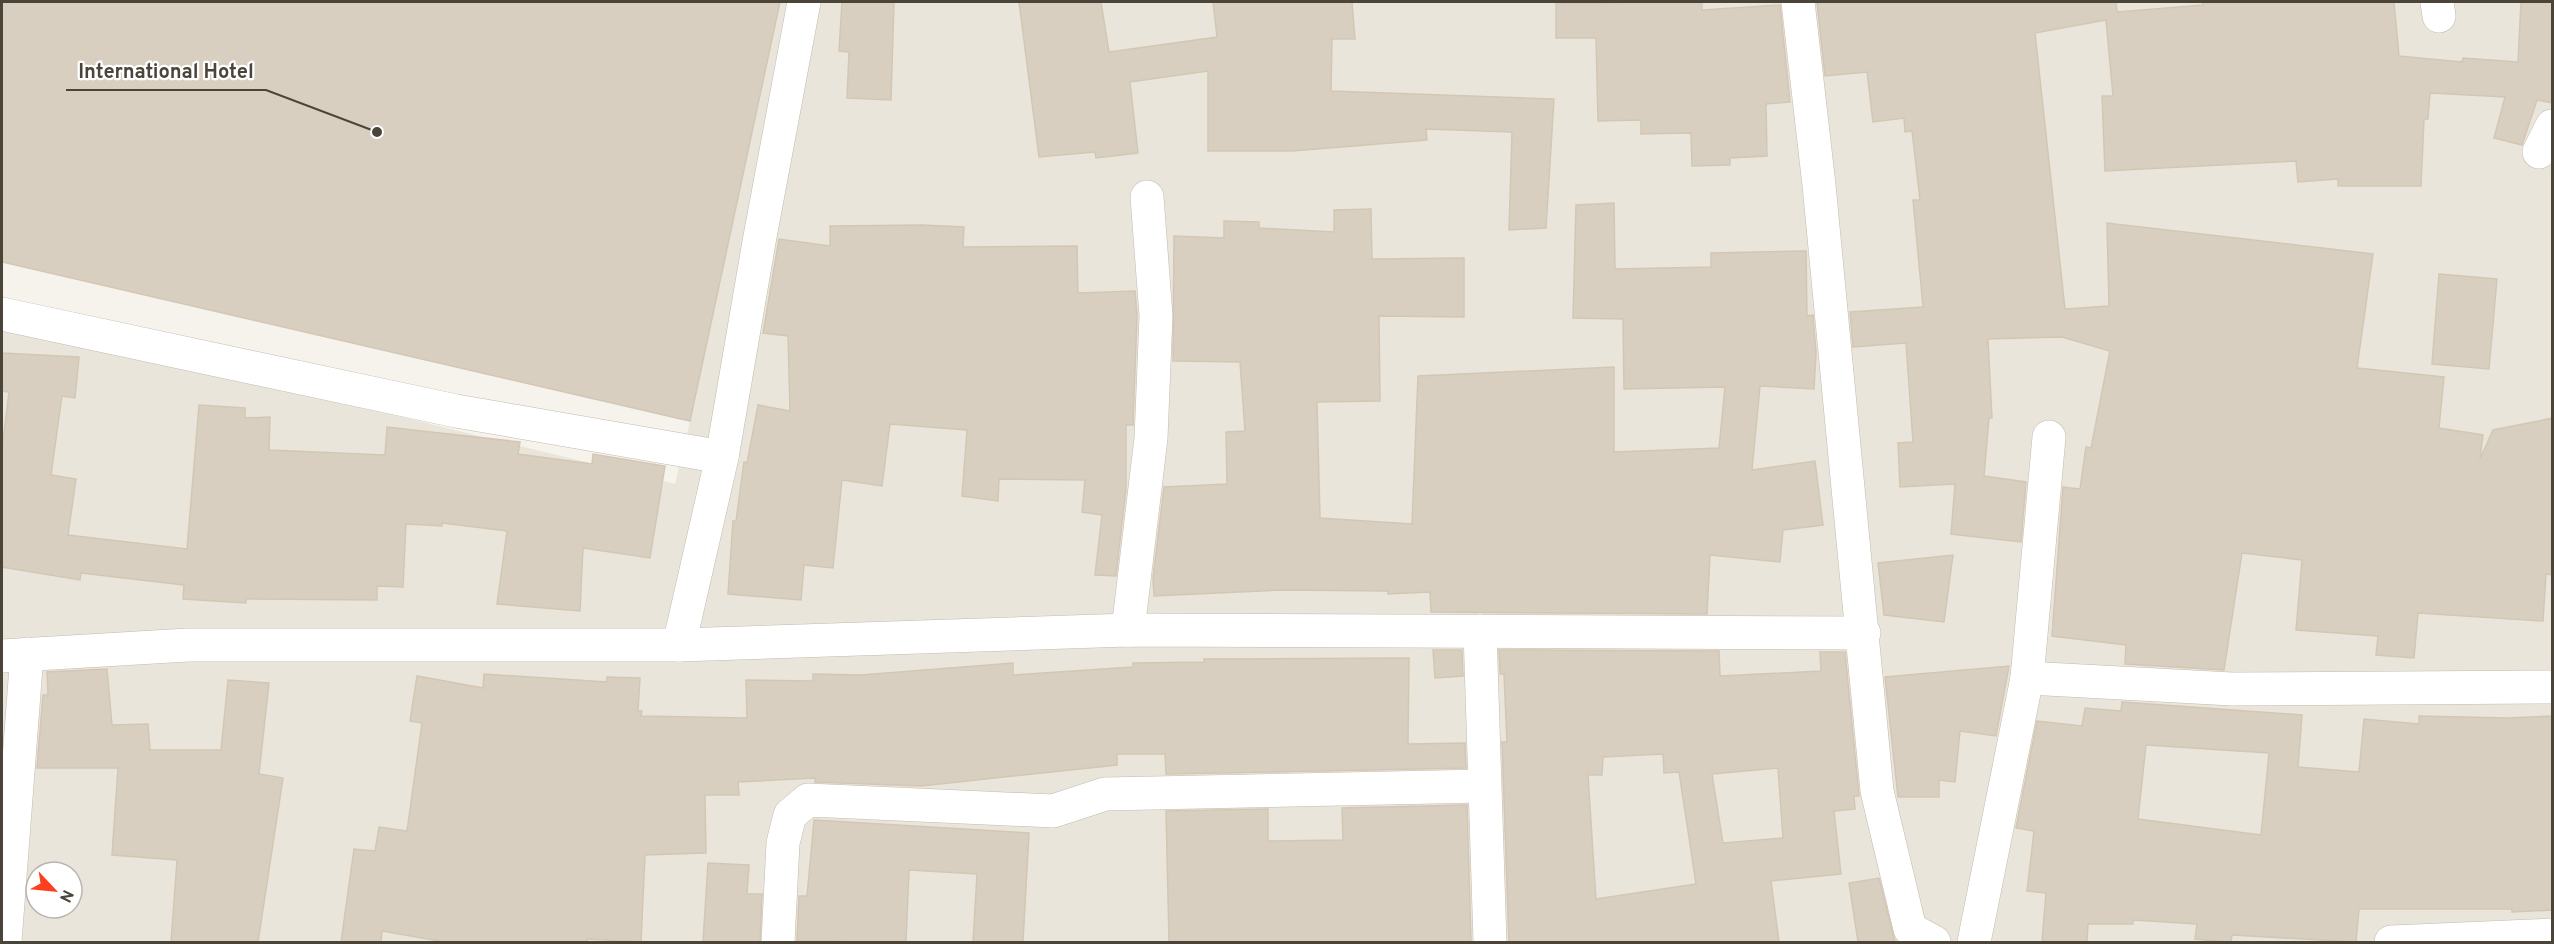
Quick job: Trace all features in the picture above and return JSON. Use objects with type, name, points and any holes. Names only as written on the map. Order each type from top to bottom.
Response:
[{"type":"street","points":[[679,645],[722,457],[756,254],[804,2]]},
{"type":"street","points":[[1798,2],[1864,633],[1877,791],[1910,929],[1934,942]]},
{"type":"street","points":[[1128,630],[1151,438],[1156,316],[1147,197]]},
{"type":"street","points":[[2,314],[456,411],[722,457]]},
{"type":"street","points":[[1974,942],[2027,678],[2049,437]]},
{"type":"street","points":[[5,942],[14,655],[188,645],[679,645],[1128,630],[1864,633]]},
{"type":"street","points":[[1480,632],[1483,786],[1490,942]]},
{"type":"street","points":[[2027,678],[2232,689],[2553,687]]},
{"type":"street","points":[[778,942],[783,843],[790,815],[808,800],[1053,811],[1105,794],[1483,786]]},
{"type":"street","points":[[2391,942],[2553,935]]},
{"type":"shaded area","points":[[780,2],[2552,2],[2552,942],[2,942],[2,319],[675,484]]},
{"type":"building","points":[[2,2],[780,2],[690,421],[2,262]]},
{"type":"building","points":[[842,2],[894,2],[891,100],[847,98],[849,52],[839,51]]},
{"type":"building","points":[[1019,2],[1101,2],[1109,52],[1217,37],[1213,2],[1352,2],[1355,39],[1332,39],[1331,91],[1554,99],[1546,228],[1509,230],[1512,132],[1426,129],[1427,140],[1292,151],[1208,151],[1208,71],[1130,82],[1138,153],[1096,158],[1095,152],[1039,157]]},
{"type":"building","points":[[1702,2],[1702,10],[1780,5],[1790,102],[1766,104],[1767,156],[1730,158],[1730,165],[1692,166],[1691,133],[1641,134],[1641,120],[1598,121],[1596,38],[1556,38],[1556,3]]},
{"type":"building","points":[[2116,2],[2117,12],[2203,5],[2202,2],[2394,2],[2399,56],[2462,62],[2463,58],[2518,62],[2521,2],[2553,2],[2553,103],[2537,100],[2522,145],[2494,138],[2505,97],[2430,93],[2428,119],[2424,119],[2421,186],[2338,186],[2338,179],[2298,182],[2296,161],[2105,171],[2102,96],[2113,96],[2106,20],[2035,33],[2065,309],[2109,306],[2107,223],[2373,254],[2357,368],[2444,377],[2439,428],[2483,435],[2480,459],[2493,430],[2553,418],[2553,575],[2546,574],[2543,621],[2418,613],[2414,658],[2376,655],[2378,636],[2296,630],[2302,560],[2242,553],[2224,670],[2125,664],[2126,645],[2052,636],[2063,487],[2080,489],[2086,447],[2091,448],[2110,351],[2062,337],[1988,339],[1992,418],[1989,418],[1984,476],[2026,482],[2021,542],[1951,534],[1955,484],[1900,487],[1898,443],[1913,442],[1906,343],[1853,347],[1850,312],[1923,307],[1913,200],[1920,200],[1912,131],[1905,132],[1904,118],[1873,122],[1867,72],[1825,76],[1817,3]]},
{"type":"building","points":[[1614,203],[1615,269],[1711,267],[1711,253],[1806,251],[1807,316],[1813,315],[1816,353],[1814,389],[1760,386],[1752,470],[1815,461],[1823,525],[1783,530],[1780,562],[1710,555],[1707,614],[1431,612],[1430,592],[1388,594],[1388,591],[1281,590],[1154,596],[1153,578],[1164,487],[1227,484],[1226,432],[1245,431],[1240,362],[1173,361],[1174,236],[1224,238],[1224,221],[1259,222],[1259,228],[1334,232],[1334,210],[1371,209],[1372,259],[1464,258],[1464,317],[1379,316],[1380,401],[1317,402],[1320,518],[1412,524],[1418,376],[1614,367],[1614,452],[1719,448],[1725,387],[1624,389],[1623,319],[1573,318],[1576,205]]},
{"type":"building","points":[[830,226],[964,227],[963,247],[1077,246],[1078,293],[1135,291],[1137,316],[1133,425],[1126,425],[1126,488],[1116,576],[1095,575],[1102,515],[1082,512],[1085,480],[999,479],[998,501],[962,496],[967,430],[890,424],[882,486],[842,480],[833,568],[804,565],[801,600],[728,594],[733,521],[736,521],[744,462],[747,463],[758,405],[790,411],[788,336],[763,333],[779,239],[830,246]]},
{"type":"building","points":[[2439,274],[2497,279],[2489,369],[2432,364]]},
{"type":"building","points":[[2,353],[79,357],[75,398],[62,396],[51,475],[76,479],[68,535],[187,549],[199,405],[245,408],[245,418],[270,417],[269,450],[385,455],[387,427],[520,442],[518,454],[592,464],[593,454],[665,466],[650,558],[583,548],[580,611],[497,604],[507,531],[442,523],[442,526],[406,524],[403,587],[377,586],[377,600],[246,599],[246,603],[183,599],[184,585],[81,573],[80,580],[2,567],[2,449],[9,392],[2,391]]},
{"type":"building","points":[[1953,555],[1944,622],[1884,615],[1878,563]]},
{"type":"building","points":[[1433,650],[1462,650],[1463,676],[1435,678]]},
{"type":"building","points":[[1499,650],[1719,651],[1720,676],[1821,671],[1820,652],[1845,652],[1859,796],[1854,796],[1855,809],[1834,811],[1841,874],[1771,881],[1779,942],[1509,942],[1502,742],[1507,742],[1504,674],[1500,674]],"holes":[[[1663,754],[1664,773],[1679,772],[1696,884],[1596,899],[1588,775],[1602,775],[1603,757]],[[1778,768],[1783,838],[1723,843],[1712,774]]]},
{"type":"building","points":[[1409,658],[1408,744],[1465,743],[1466,768],[1166,774],[1165,754],[1117,754],[1117,765],[921,786],[815,782],[815,778],[738,782],[739,795],[705,795],[706,853],[645,855],[641,942],[587,939],[587,942],[445,942],[382,931],[381,942],[341,942],[354,849],[375,851],[379,827],[407,831],[422,723],[410,721],[417,676],[483,688],[484,674],[607,682],[607,677],[640,678],[638,711],[642,711],[641,716],[747,718],[746,680],[813,681],[813,674],[861,675],[1013,663],[1013,675],[1133,667],[1133,663],[1204,662],[1204,659]]},
{"type":"building","points":[[2009,666],[1996,736],[1960,731],[1955,782],[1939,780],[1939,797],[1898,797],[1885,677]]},
{"type":"building","points":[[107,669],[112,725],[148,724],[150,750],[221,750],[228,680],[269,683],[259,774],[283,778],[258,942],[171,942],[177,860],[112,855],[118,768],[37,768],[43,695],[48,695],[47,672]]},
{"type":"building","points":[[2122,702],[2302,715],[2298,767],[2359,772],[2364,719],[2419,724],[2419,716],[2508,718],[2553,716],[2553,910],[2512,912],[2512,909],[2359,909],[2356,942],[2232,935],[2231,942],[2195,939],[2197,924],[2133,920],[2133,924],[2088,924],[2087,942],[2042,942],[2046,893],[2027,891],[2034,831],[2016,828],[2037,721],[2082,726],[2085,708],[2121,711]],"holes":[[[2146,745],[2269,753],[2261,835],[2138,819]]]},
{"type":"building","points":[[1467,805],[1471,942],[1169,942],[1166,811],[1268,809],[1268,841],[1343,840],[1342,808]]},
{"type":"building","points":[[814,820],[1029,833],[1023,942],[973,942],[977,874],[909,870],[906,942],[797,941],[799,896],[807,896]]},
{"type":"building","points":[[708,863],[749,865],[747,894],[762,894],[760,942],[703,942]]},
{"type":"building","points":[[1879,878],[1895,942],[1858,942],[1849,883]]},
{"type":"place","name":"International Hotel","points":[[377,132]]}]
